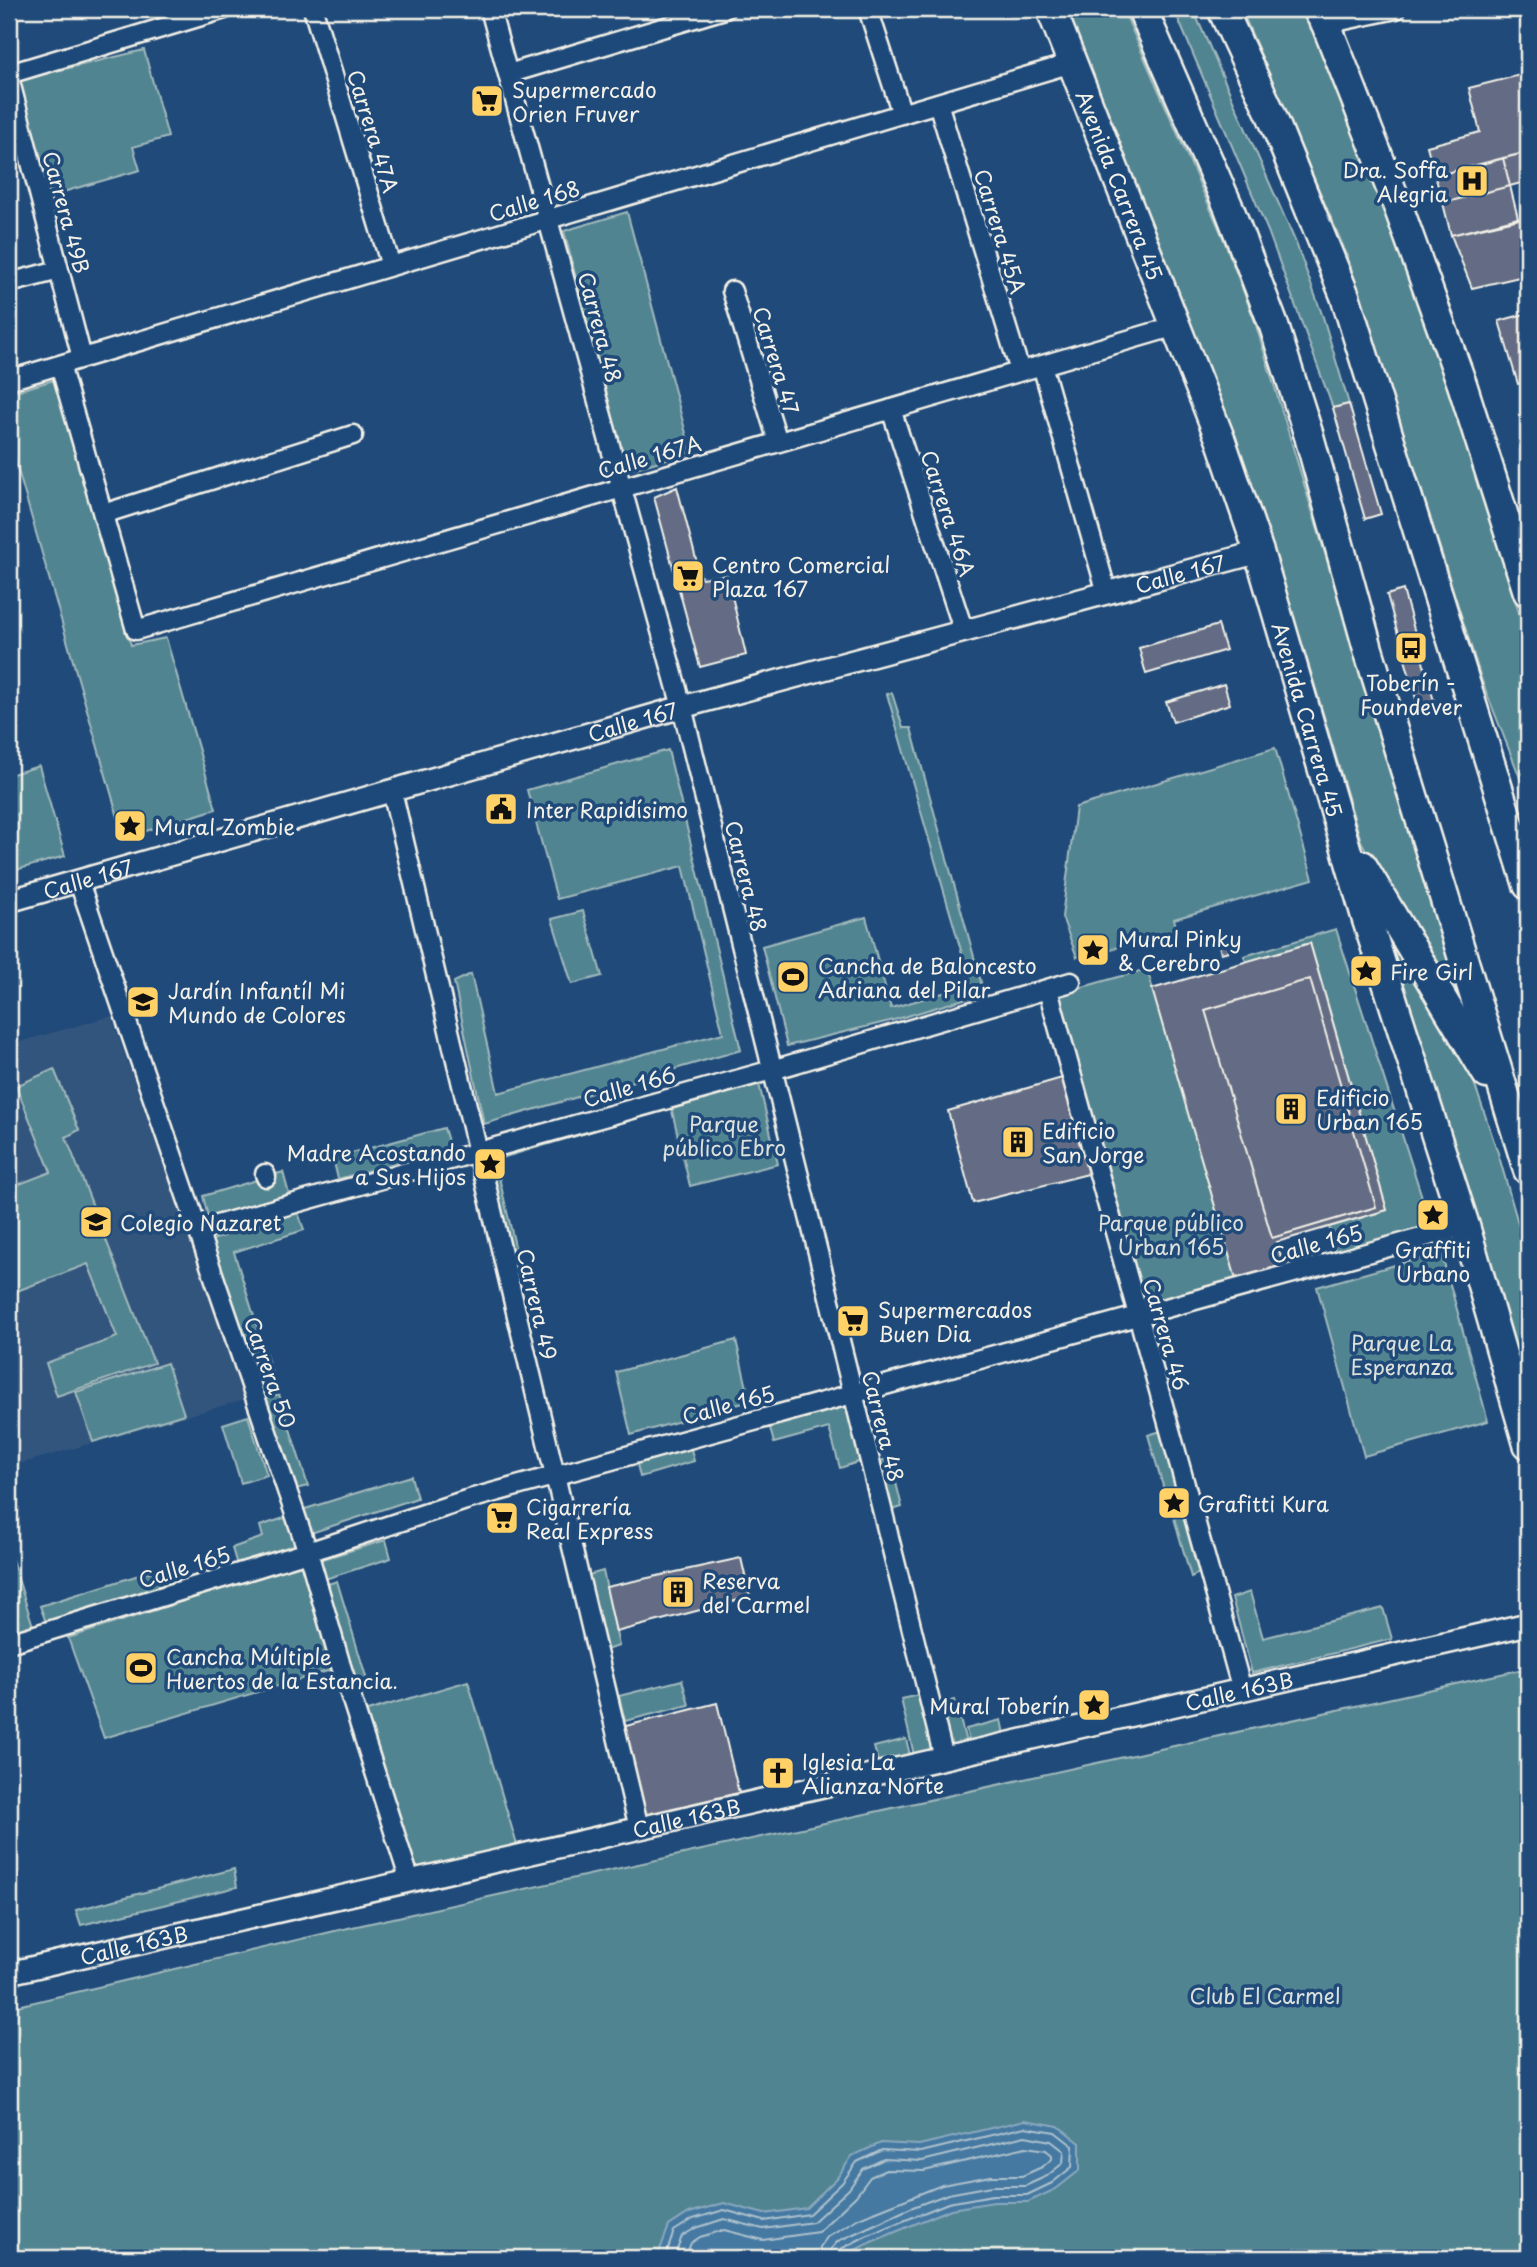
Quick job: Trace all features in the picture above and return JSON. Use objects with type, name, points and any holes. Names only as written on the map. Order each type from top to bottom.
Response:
[{"type":"highway","name":"Avenida Carrera 45","points":[[1051,9],[1221,441],[1259,552],[1367,920],[1465,1226],[1528,1444]]},
{"type":"highway","points":[[1142,9],[1229,208],[1274,326],[1309,436],[1368,649],[1528,1170]]},
{"type":"highway","points":[[1222,9],[1271,114],[1345,296],[1528,885]]},
{"type":"highway","points":[[1321,14],[1399,209],[1462,384],[1528,592]]},
{"type":"highway","points":[[1340,826],[1479,1059],[1517,1131]]},
{"type":"street","points":[[9,76],[225,9]]},
{"type":"street","name":"Carrera 47A","points":[[313,9],[391,266]]},
{"type":"street","name":"Carrera 48","points":[[490,9],[682,707],[944,1758]]},
{"type":"street","points":[[508,74],[725,9]]},
{"type":"street","points":[[868,9],[902,114]]},
{"type":"street","points":[[1321,14],[1396,9]]},
{"type":"street","name":"Calle 168","points":[[9,380],[1072,63]]},
{"type":"street","name":"Carrera 49B","points":[[9,76],[82,358]]},
{"type":"street","name":"Carrera 45A","points":[[938,103],[1020,371]]},
{"type":"street","points":[[9,282],[59,270]]},
{"type":"street","name":"Carrera 47","points":[[732,291],[778,442]]},
{"type":"street","name":"Calle 167A","points":[[103,514],[136,630],[1176,326]]},
{"type":"street","points":[[60,365],[103,514],[352,435]]},
{"type":"street","points":[[1042,365],[1107,593]]},
{"type":"street","name":"Carrera 46A","points":[[891,409],[964,632]]},
{"type":"street","name":"Calle 167","points":[[9,901],[682,707],[1259,552]]},
{"type":"street","name":"Carrera 49","points":[[392,791],[639,1828]]},
{"type":"street","name":"Carrera 50","points":[[79,882],[308,1552],[341,1666],[410,1881]]},
{"type":"street","name":"Calle 166","points":[[199,1230],[272,1204],[478,1152],[772,1070],[1071,982]]},
{"type":"street","name":"Carrera 46","points":[[1048,990],[1242,1690]]},
{"type":"street","name":"Calle 165","points":[[9,1643],[308,1552],[466,1500],[1465,1226]]},
{"type":"street","name":"Calle 163B","points":[[9,1973],[1528,1624]]},
{"type":"shaded area","name":"Colegio Nazaret","points":[[111,1016],[246,1399],[9,1467],[9,1045]]},
{"type":"green space","points":[[1061,9],[1123,9],[1222,235],[1255,322],[1461,1003],[1414,937],[1361,841],[1306,656],[1229,437]]},
{"type":"green space","points":[[1174,9],[1193,9],[1296,243],[1323,317],[1349,404],[1333,408],[1268,231]]},
{"type":"green space","points":[[1241,9],[1304,9],[1397,236],[1501,550],[1528,644],[1528,798],[1482,681],[1347,255]]},
{"type":"green space","points":[[144,50],[168,137],[133,147],[140,170],[49,196],[19,80]]},
{"type":"green space","points":[[627,212],[691,452],[625,471],[564,231]]},
{"type":"green space","points":[[54,380],[131,645],[166,638],[216,809],[124,838],[9,439],[9,393]]},
{"type":"green space","points":[[892,693],[903,728],[911,728],[984,993],[894,1020],[787,1046],[762,946],[866,917],[891,1008],[971,985],[887,694]]},
{"type":"green space","points":[[1275,748],[1313,879],[1174,919],[1178,933],[1077,957],[1062,917],[1076,807]]},
{"type":"green space","points":[[668,750],[741,1050],[484,1124],[454,982],[471,974],[498,1093],[723,1033],[683,866],[557,899],[527,790]]},
{"type":"green space","points":[[39,766],[65,856],[9,872],[9,775]]},
{"type":"green space","points":[[583,911],[602,976],[572,984],[552,919]]},
{"type":"green space","points":[[1380,921],[1466,1059],[1498,1153],[1528,1258],[1528,1404]]},
{"type":"green space","points":[[1336,929],[1432,1228],[1336,1254],[1329,1227],[1387,1210],[1310,943],[1246,962],[1244,956]]},
{"type":"green space","name":"Parque público Urban 165","points":[[1147,969],[1238,1284],[1140,1310],[1054,995]]},
{"type":"green space","points":[[54,1069],[79,1130],[66,1137],[154,1363],[57,1396],[46,1363],[117,1337],[88,1264],[9,1294],[9,1188],[51,1172],[16,1086]]},
{"type":"green space","name":"Parque público Ebro","points":[[759,1084],[778,1164],[690,1186],[671,1107]]},
{"type":"green space","points":[[629,1114],[630,1120],[495,1160],[523,1280],[517,1281],[483,1156]]},
{"type":"green space","points":[[444,1128],[450,1148],[338,1179],[333,1158]]},
{"type":"green space","points":[[283,1172],[289,1194],[208,1217],[203,1196]]},
{"type":"green space","points":[[298,1212],[304,1230],[234,1252],[273,1377],[257,1383],[212,1240]]},
{"type":"green space","name":"Parque La Esperanza","points":[[1441,1252],[1488,1421],[1364,1456],[1317,1287]]},
{"type":"green space","points":[[736,1340],[750,1401],[631,1435],[616,1372]]},
{"type":"green space","points":[[167,1363],[184,1414],[93,1442],[76,1392]]},
{"type":"green space","points":[[279,1394],[308,1486],[291,1490],[263,1399]]},
{"type":"green space","points":[[844,1399],[861,1461],[840,1468],[829,1428],[774,1443],[768,1421]]},
{"type":"green space","points":[[248,1416],[267,1475],[241,1483],[223,1424]]},
{"type":"green space","points":[[1161,1431],[1177,1489],[1165,1493],[1148,1435]]},
{"type":"green space","points":[[690,1445],[694,1461],[640,1477],[636,1460]]},
{"type":"green space","points":[[890,1458],[902,1507],[886,1512],[875,1463]]},
{"type":"green space","points":[[411,1476],[417,1498],[311,1533],[302,1510]]},
{"type":"green space","points":[[1184,1515],[1201,1572],[1191,1577],[1174,1518]]},
{"type":"green space","points":[[290,1516],[300,1548],[238,1569],[232,1548],[263,1537],[260,1526]]},
{"type":"green space","points":[[386,1540],[391,1558],[325,1579],[319,1560]]},
{"type":"green space","points":[[9,1550],[33,1626],[9,1633]]},
{"type":"green space","points":[[223,1551],[229,1571],[201,1580],[195,1559]]},
{"type":"green space","points":[[302,1563],[331,1670],[104,1738],[68,1638]]},
{"type":"green space","points":[[171,1565],[177,1585],[47,1625],[40,1606]]},
{"type":"green space","points":[[603,1571],[619,1646],[602,1651],[585,1576]]},
{"type":"green space","points":[[337,1581],[367,1680],[356,1683],[325,1585]]},
{"type":"green space","points":[[1250,1592],[1263,1638],[1383,1608],[1392,1639],[1252,1673],[1232,1598]]},
{"type":"green space","name":"Club El Carmel","points":[[1528,1668],[1528,2258],[9,2258],[9,2008],[339,1930]]},
{"type":"green space","points":[[682,1680],[689,1705],[625,1721],[619,1696]]},
{"type":"green space","points":[[468,1681],[517,1845],[412,1870],[364,1712]]},
{"type":"green space","points":[[923,1694],[937,1749],[914,1755],[901,1699]]},
{"type":"green space","points":[[955,1700],[966,1742],[945,1747],[935,1706]]},
{"type":"green space","points":[[1001,1720],[1004,1734],[969,1742],[966,1729]]},
{"type":"green space","points":[[906,1739],[910,1755],[878,1762],[874,1747]]},
{"type":"green space","points":[[234,1869],[237,1887],[81,1925],[76,1910]]},
{"type":"water","points":[[1025,2120],[1058,2126],[1080,2143],[1080,2170],[1056,2189],[1028,2202],[994,2202],[951,2209],[840,2258],[660,2258],[658,2255],[669,2226],[689,2213],[724,2203],[764,2214],[806,2208],[837,2178],[852,2156],[881,2143],[919,2145]]},
{"type":"building","points":[[1528,73],[1528,152],[1435,176],[1427,146],[1480,132],[1469,88]]},
{"type":"building","points":[[1528,152],[1528,181],[1510,186],[1503,158]]},
{"type":"building","name":"Dra. Soffa Alegria","points":[[1503,158],[1510,186],[1443,203],[1435,176]]},
{"type":"building","points":[[1510,186],[1518,218],[1451,235],[1443,203]]},
{"type":"building","points":[[1528,217],[1528,275],[1472,288],[1451,235]]},
{"type":"building","points":[[1528,313],[1528,381],[1518,384],[1499,321]]},
{"type":"building","points":[[1349,404],[1381,514],[1365,519],[1333,408]]},
{"type":"building","name":"Centro Comercial Plaza 167","points":[[677,487],[701,578],[727,575],[746,655],[700,667],[654,497]]},
{"type":"building","name":"Toberín - Foundever","points":[[1403,590],[1434,701],[1418,706],[1387,595]]},
{"type":"building","points":[[1218,625],[1226,650],[1146,674],[1139,648]]},
{"type":"building","points":[[1224,684],[1230,704],[1173,722],[1166,702]]},
{"type":"building","points":[[1233,935],[1237,949],[1221,953],[1217,939]]},
{"type":"building","points":[[1310,943],[1387,1210],[1277,1242],[1283,1265],[1236,1279],[1152,989]],"holes":[[[1310,979],[1376,1207],[1272,1238],[1205,1010]]]},
{"type":"building","name":"Edificio Urban 165","points":[[1310,979],[1376,1207],[1272,1238],[1205,1010]]},
{"type":"building","name":"Edificio San Jorge","points":[[1062,1078],[1088,1174],[973,1203],[948,1111]]},
{"type":"building","name":"Reserva del Carmel","points":[[741,1558],[750,1597],[616,1632],[606,1587]]},
{"type":"building","points":[[717,1703],[739,1793],[644,1816],[622,1727]]},
{"type":"place","name":"Supermercado Orien Fruver","points":[[487,101]]},
{"type":"place","name":"Dra. Soffa Alegria","points":[[1472,181]]},
{"type":"place","name":"Centro Comercial Plaza 167","points":[[688,576]]},
{"type":"place","name":"Toberín - Foundever","points":[[1411,648]]},
{"type":"place","name":"Inter Rapidísimo","points":[[501,809]]},
{"type":"place","name":"Mural Zombie","points":[[130,826]]},
{"type":"place","name":"Mural Pinky & Cerebro","points":[[1093,950]]},
{"type":"place","name":"Fire Girl","points":[[1366,971]]},
{"type":"place","name":"Cancha de Baloncesto Adriana del Pilar","points":[[793,977]]},
{"type":"place","name":"Jardín Infantíl Mi Mundo de Colores","points":[[143,1002]]},
{"type":"place","name":"Edificio Urban 165","points":[[1291,1109]]},
{"type":"place","name":"Edificio San Jorge","points":[[1018,1142]]},
{"type":"place","name":"Madre Acostando a Sus Hijos","points":[[490,1164]]},
{"type":"place","name":"Graffiti Urbano","points":[[1433,1215]]},
{"type":"place","name":"Colegio Nazaret","points":[[96,1222]]},
{"type":"place","name":"Supermercados Buen Dia","points":[[853,1321]]},
{"type":"place","name":"Grafitti Kura","points":[[1174,1503]]},
{"type":"place","name":"Cigarrería Real Express","points":[[502,1518]]},
{"type":"place","name":"Reserva del Carmel","points":[[678,1592]]},
{"type":"place","name":"Cancha Múltiple Huertos de la Estancia.","points":[[141,1668]]},
{"type":"place","name":"Mural Toberín","points":[[1094,1705]]},
{"type":"place","name":"Iglesia La Alianza Norte","points":[[778,1773]]}]
